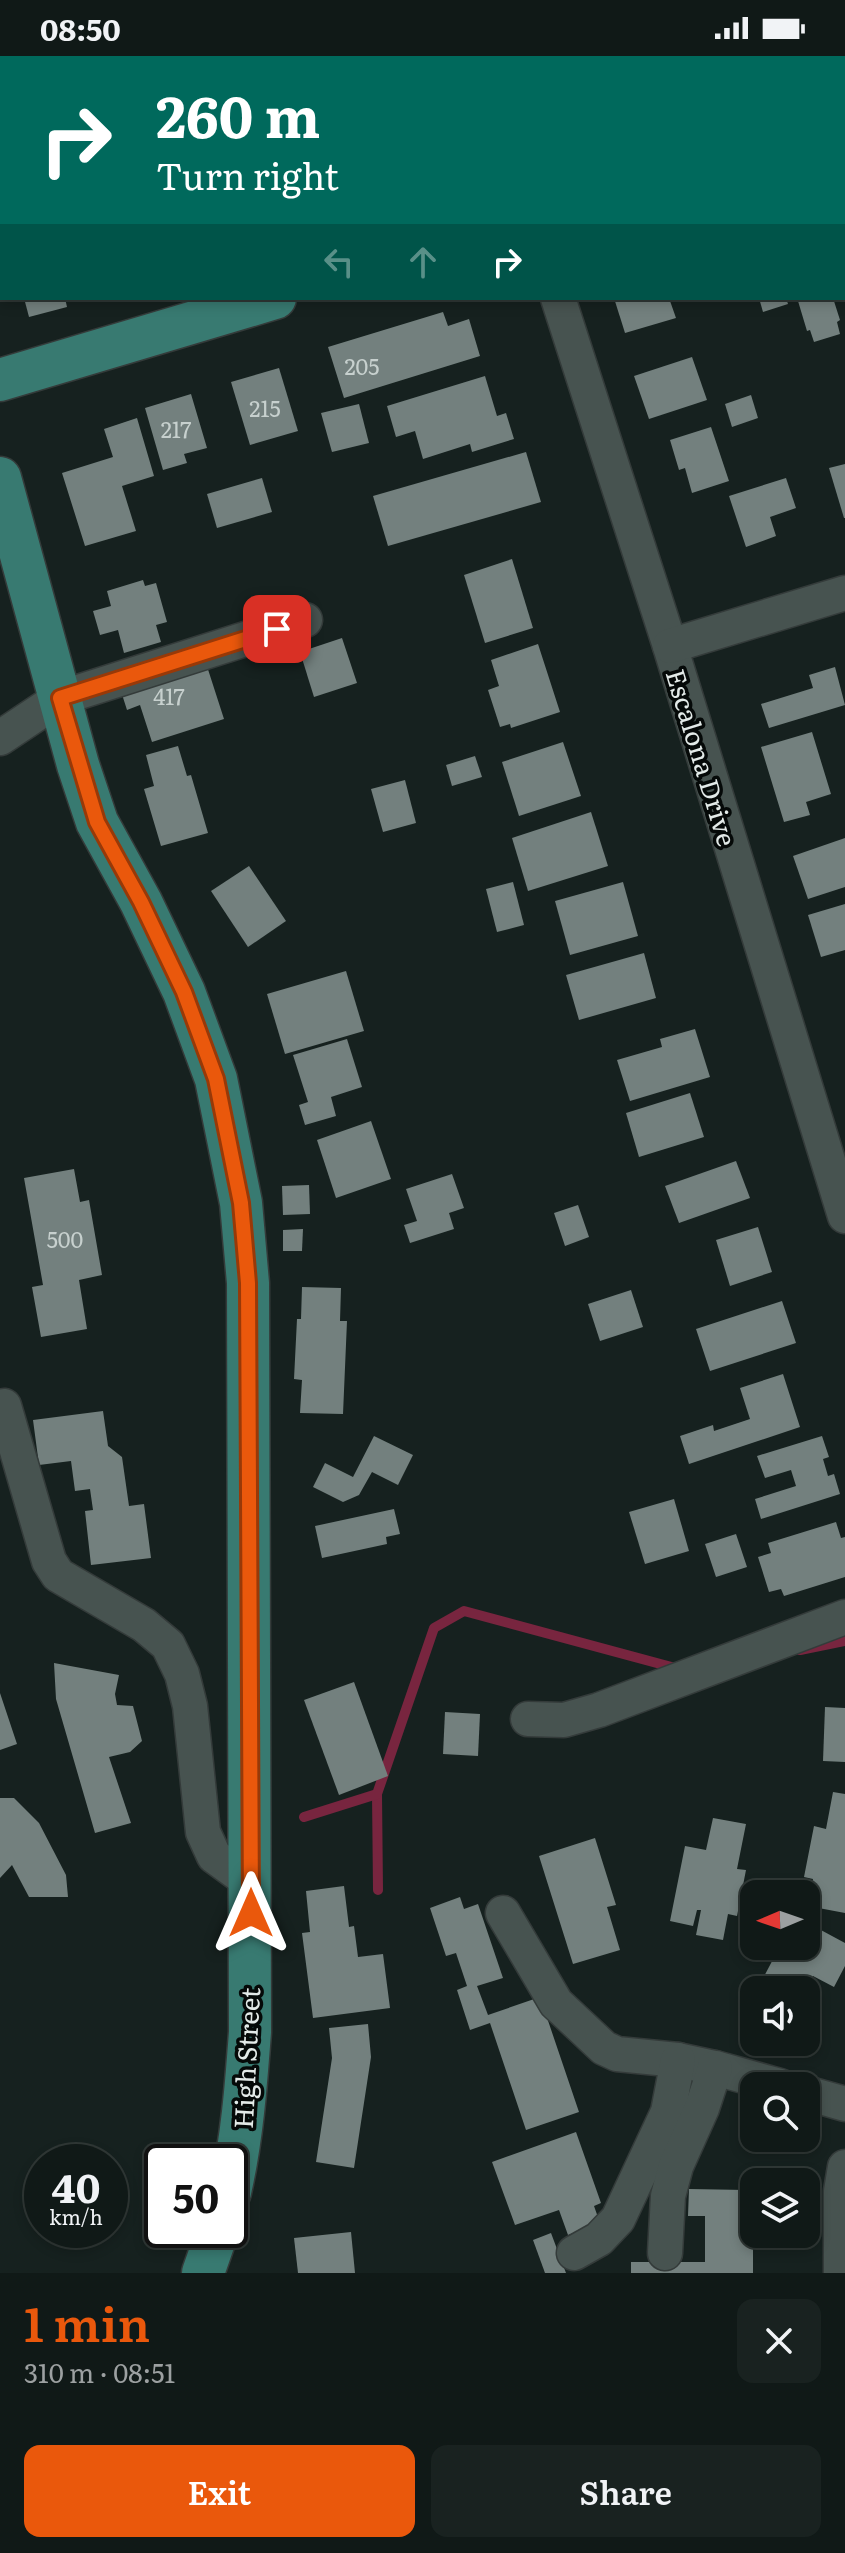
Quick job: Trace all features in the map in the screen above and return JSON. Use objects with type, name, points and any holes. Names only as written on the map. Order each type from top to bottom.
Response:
[{"type":"main road","points":[[0,380],[268,300]]},
{"type":"main road","name":"High Street","points":[[0,478],[97,822],[141,902],[184,992],[216,1079],[241,1203],[248,1283],[251,1883],[250,2032],[240,2144]]},
{"type":"main road","points":[[203,2273],[212,2248]]},
{"type":"street","name":"Escalona Drive","points":[[559,300],[670,646],[845,1216]]},
{"type":"street","points":[[670,646],[845,593]]},
{"type":"street","points":[[0,738],[60,698],[305,620]]},
{"type":"street","points":[[4,1406],[49,1561],[58,1575],[144,1625],[168,1645],[182,1674],[190,1706],[203,1832],[214,1856],[251,1883]]},
{"type":"street","points":[[528,1719],[564,1720],[599,1710],[845,1617]]},
{"type":"street","points":[[503,1913],[556,2003],[604,2048],[617,2054],[678,2060],[740,2075]]},
{"type":"street","points":[[574,2253],[599,2239],[618,2219],[668,2112],[678,2060]]},
{"type":"street","points":[[665,2253],[668,2196],[676,2166],[702,2108],[715,2068]]},
{"type":"street","points":[[820,2097],[845,2104]]},
{"type":"street","points":[[841,2273],[841,2191],[845,2167]]},
{"type":"building","points":[[25,300],[65,300],[67,307],[29,317]]},
{"type":"building","points":[[615,300],[670,300],[676,318],[625,333]]},
{"type":"building","points":[[760,300],[787,300],[788,304],[763,312]]},
{"type":"building","points":[[834,300],[840,320],[837,322],[840,334],[814,342],[810,330],[807,331],[798,301]]},
{"type":"building","points":[[443,312],[448,326],[469,319],[480,356],[344,398],[328,347]]},
{"type":"building","points":[[692,357],[707,400],[649,419],[634,376]]},
{"type":"building","points":[[279,368],[298,431],[250,445],[231,382]]},
{"type":"building","points":[[485,376],[497,416],[506,413],[514,439],[472,452],[470,444],[423,459],[415,431],[396,437],[387,406]]},
{"type":"building","points":[[191,394],[207,448],[184,454],[187,463],[163,470],[145,408]]},
{"type":"building","points":[[751,395],[758,418],[732,427],[725,404]]},
{"type":"building","points":[[359,404],[369,443],[332,452],[321,413]]},
{"type":"building","points":[[137,418],[154,476],[122,486],[136,531],[85,546],[62,473],[113,457],[104,429]]},
{"type":"building","points":[[711,427],[729,481],[692,493],[685,468],[679,470],[670,440]]},
{"type":"building","points":[[526,452],[541,502],[388,546],[373,496]]},
{"type":"building","points":[[845,464],[845,518],[844,518],[829,468]]},
{"type":"building","points":[[262,478],[272,512],[217,528],[207,494]]},
{"type":"building","points":[[786,478],[796,508],[770,517],[776,536],[746,547],[729,496]]},
{"type":"building","points":[[512,559],[533,628],[485,643],[464,575]]},
{"type":"building","points":[[143,580],[145,586],[156,583],[167,622],[156,625],[161,642],[124,653],[118,630],[100,635],[93,611],[111,606],[107,591]]},
{"type":"building","points":[[342,638],[357,683],[314,697],[300,652]]},
{"type":"building","points":[[538,644],[560,712],[511,728],[510,724],[500,727],[488,690],[499,686],[491,660]]},
{"type":"building","points":[[204,657],[224,719],[152,742],[140,705],[127,710],[119,685]]},
{"type":"building","points":[[835,667],[845,705],[769,728],[761,704],[813,688],[809,675]]},
{"type":"building","points":[[812,732],[831,794],[806,802],[810,815],[784,822],[761,747]]},
{"type":"building","points":[[563,742],[581,796],[519,816],[502,762]]},
{"type":"building","points":[[178,746],[187,776],[191,775],[208,833],[161,846],[144,789],[154,786],[146,755]]},
{"type":"building","points":[[475,756],[482,777],[452,786],[446,765]]},
{"type":"building","points":[[405,780],[416,823],[383,832],[371,789]]},
{"type":"building","points":[[591,812],[608,866],[528,891],[512,838]]},
{"type":"building","points":[[845,838],[845,887],[808,899],[793,856]]},
{"type":"building","points":[[249,866],[286,921],[248,947],[211,891]]},
{"type":"building","points":[[513,882],[524,925],[497,932],[486,889]]},
{"type":"building","points":[[623,882],[638,936],[570,955],[555,901]]},
{"type":"building","points":[[845,904],[845,950],[821,957],[808,915]]},
{"type":"building","points":[[644,953],[656,998],[579,1020],[566,975]]},
{"type":"building","points":[[346,971],[364,1031],[285,1054],[267,994]]},
{"type":"building","points":[[695,1029],[710,1077],[630,1101],[617,1060],[662,1047],[660,1039]]},
{"type":"building","points":[[347,1039],[362,1087],[331,1097],[336,1116],[305,1125],[299,1105],[308,1102],[293,1055]]},
{"type":"building","points":[[690,1093],[704,1137],[639,1157],[626,1113]]},
{"type":"building","points":[[371,1121],[391,1179],[336,1198],[317,1140]]},
{"type":"building","points":[[736,1161],[750,1198],[679,1223],[665,1186]]},
{"type":"building","points":[[74,1169],[80,1202],[89,1200],[102,1275],[79,1280],[87,1329],[41,1337],[32,1287],[43,1285],[24,1178]]},
{"type":"building","points":[[452,1174],[464,1208],[449,1213],[454,1229],[410,1243],[404,1225],[417,1221],[406,1189]]},
{"type":"building","points":[[309,1185],[310,1214],[283,1215],[282,1186]]},
{"type":"building","points":[[578,1205],[589,1237],[565,1246],[554,1213]]},
{"type":"building","points":[[758,1227],[772,1272],[730,1286],[716,1240]]},
{"type":"building","points":[[303,1229],[302,1251],[283,1251],[283,1230]]},
{"type":"building","points":[[302,1287],[341,1288],[340,1321],[347,1321],[343,1414],[300,1413],[302,1380],[294,1379]]},
{"type":"building","points":[[631,1290],[643,1327],[600,1341],[588,1304]]},
{"type":"building","points":[[782,1301],[796,1343],[710,1371],[696,1329]]},
{"type":"building","points":[[783,1374],[800,1427],[689,1464],[680,1436],[713,1425],[714,1431],[750,1419],[740,1388]]},
{"type":"building","points":[[103,1411],[108,1446],[122,1457],[129,1506],[144,1504],[151,1558],[91,1565],[85,1511],[93,1510],[90,1489],[75,1491],[71,1461],[39,1465],[33,1420]]},
{"type":"building","points":[[374,1436],[413,1455],[398,1485],[372,1472],[359,1495],[343,1502],[313,1487],[325,1463],[353,1477]]},
{"type":"building","points":[[822,1436],[829,1457],[823,1459],[828,1476],[834,1474],[840,1494],[761,1519],[755,1499],[796,1486],[791,1470],[765,1478],[757,1456]]},
{"type":"building","points":[[674,1499],[689,1551],[645,1564],[629,1512]]},
{"type":"building","points":[[394,1509],[400,1534],[386,1537],[387,1544],[322,1558],[315,1526]]},
{"type":"building","points":[[836,1522],[841,1538],[845,1537],[845,1577],[784,1596],[781,1589],[769,1592],[758,1557],[771,1553],[768,1543]]},
{"type":"building","points":[[736,1534],[747,1567],[716,1577],[705,1544]]},
{"type":"building","points":[[54,1663],[119,1675],[115,1694],[117,1705],[133,1706],[142,1741],[130,1752],[109,1757],[131,1823],[95,1833],[56,1699]]},
{"type":"building","points":[[354,1682],[388,1776],[339,1795],[304,1700]]},
{"type":"building","points":[[0,1693],[17,1744],[0,1750]]},
{"type":"building","points":[[825,1707],[845,1708],[845,1762],[823,1761]]},
{"type":"building","points":[[445,1712],[480,1714],[478,1756],[443,1754]]},
{"type":"building","points":[[833,1792],[845,1794],[845,1913],[820,1908],[820,1880],[804,1877],[814,1826],[826,1829]]},
{"type":"building","points":[[0,1798],[14,1798],[39,1823],[66,1875],[68,1897],[29,1897],[12,1865],[0,1878]]},
{"type":"building","points":[[713,1818],[746,1824],[737,1869],[746,1870],[744,1880],[740,1880],[737,1916],[728,1914],[723,1940],[696,1935],[701,1910],[697,1910],[693,1926],[670,1921],[685,1846],[706,1850]]},
{"type":"building","points":[[595,1838],[616,1905],[607,1907],[620,1950],[573,1964],[539,1856]]},
{"type":"building","points":[[344,1886],[349,1927],[354,1926],[358,1957],[383,1954],[390,2008],[313,2018],[302,1933],[310,1932],[306,1891]]},
{"type":"building","points":[[460,1897],[464,1909],[478,1904],[503,1978],[477,1986],[488,2015],[540,1997],[579,2112],[526,2130],[490,2023],[470,2030],[457,1990],[467,1986],[456,1953],[446,1956],[430,1908]]},
{"type":"building","points":[[820,1930],[845,1943],[845,1966],[834,1987],[820,1980],[820,1976],[764,1976],[773,1960],[820,1960]]},
{"type":"building","points":[[368,2024],[371,2057],[354,2168],[316,2162],[332,2058],[329,2028]]},
{"type":"building","points":[[576,2132],[601,2203],[594,2206],[600,2223],[568,2235],[559,2210],[515,2225],[492,2162]]},
{"type":"building","points":[[689,2189],[740,2190],[740,2248],[753,2248],[753,2273],[631,2273],[631,2262],[705,2262],[705,2216],[688,2216]]},
{"type":"building","points":[[351,2232],[355,2273],[298,2273],[294,2238]]},
{"type":"building","points":[[551,2233],[566,2273],[545,2273],[533,2240]]},
{"type":"waterway","points":[[304,1817],[377,1794],[434,1628],[464,1611],[679,1669]]},
{"type":"waterway","points":[[800,1650],[845,1641]]},
{"type":"waterway","points":[[377,1794],[378,1890]]},
{"type":"route","points":[[251,1913],[248,1283],[241,1203],[216,1079],[184,992],[141,902],[97,822],[60,698],[277,629]]}]
